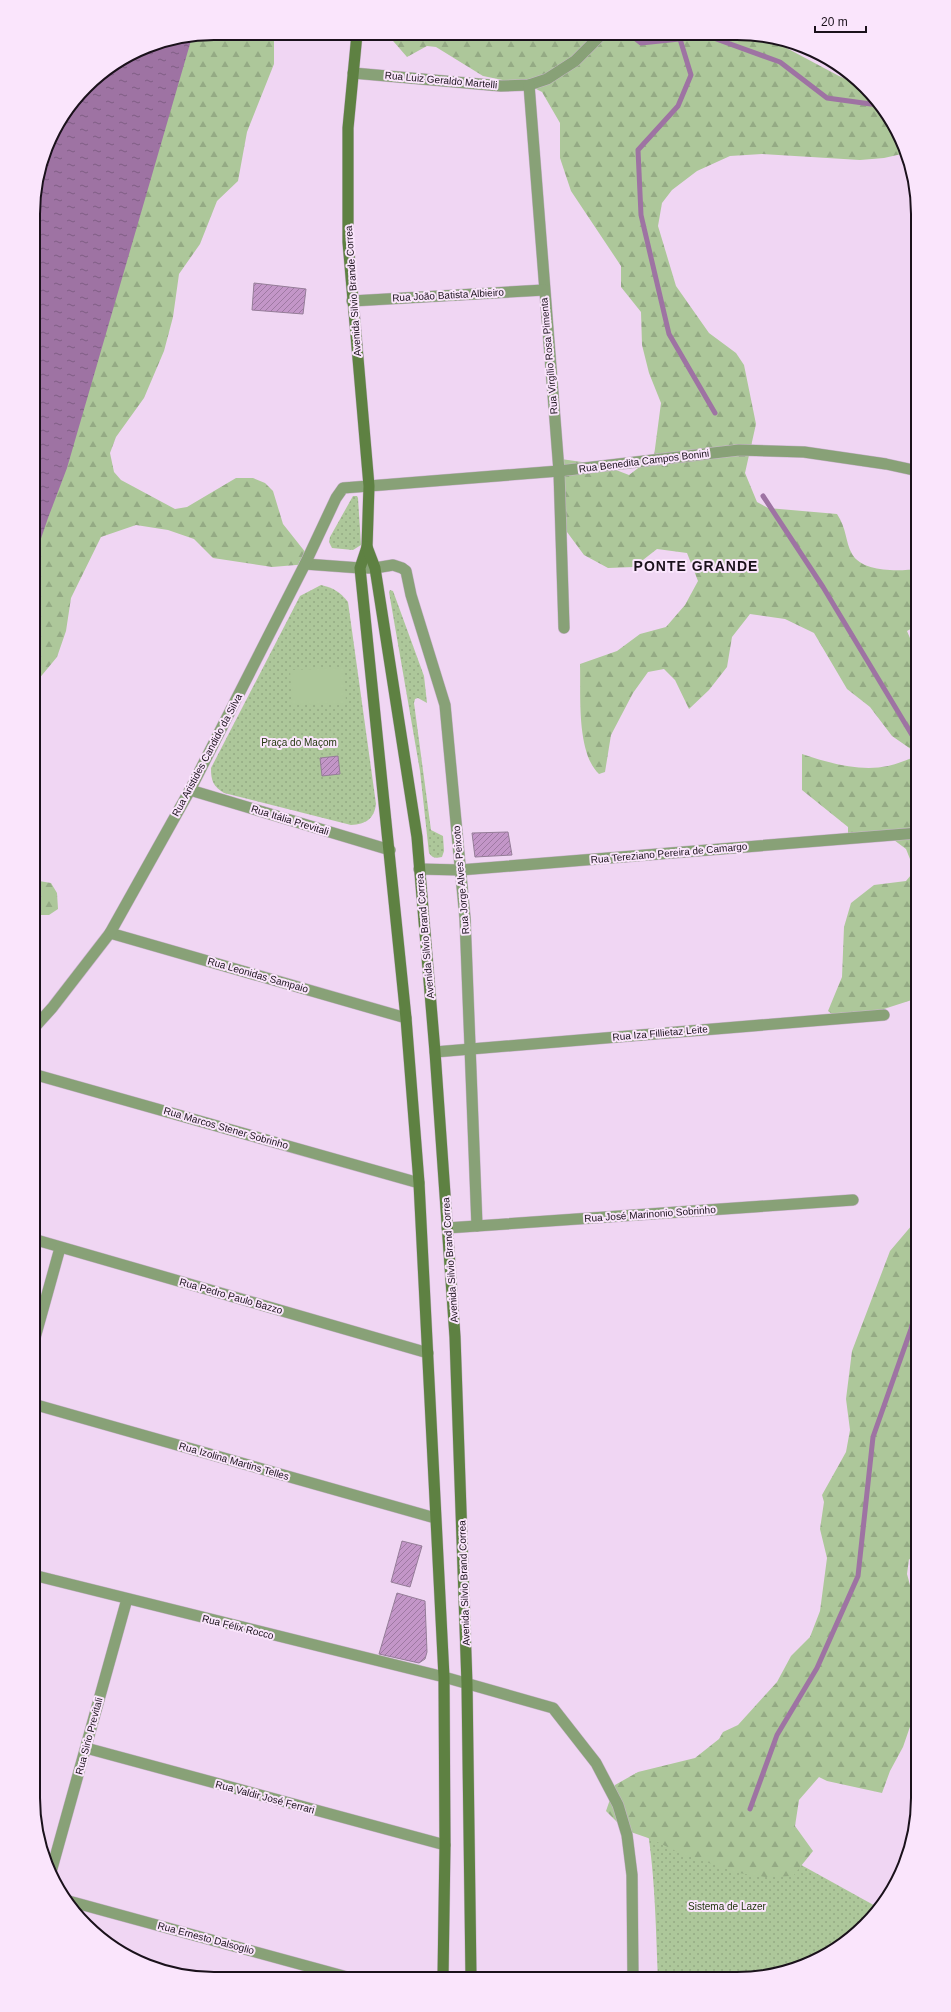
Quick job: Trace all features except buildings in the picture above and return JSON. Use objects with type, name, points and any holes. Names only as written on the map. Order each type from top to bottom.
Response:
[{"type":"main road","name":"Avenida Silvio Brande Correa","points":[[356,40],[352,73],[348,159],[348,242],[369,486],[367,547]]},
{"type":"main road","name":"Avenida Silvio Brand Correa","points":[[367,547],[375,568],[417,837],[435,1052],[455,1337],[467,1684],[471,1972]]},
{"type":"main road","points":[[367,547],[360,568],[390,850],[406,1018],[419,1183],[444,1677],[445,1845],[443,1972]]},
{"type":"street","name":"Rua Luiz Geraldo Martelli","points":[[352,73],[501,86],[529,85],[547,79],[576,61],[596,40]]},
{"type":"street","name":"Rua Virgílio Rosa Pimenta","points":[[529,85],[559,471],[564,628]]},
{"type":"street","name":"Rua João Batista Albieiro","points":[[352,301],[544,290]]},
{"type":"street","name":"Rua Benedita Campos Bonini","points":[[369,486],[559,471],[739,450],[804,452],[886,464],[911,469]]},
{"type":"street","name":"Rua Aristides Candido da Silva","points":[[40,1021],[52,1008],[110,932],[190,790],[305,564],[336,498],[343,488],[369,486]]},
{"type":"street","name":"Rua Jorge Alves Peixoto","points":[[305,564],[360,568],[397,566],[406,571],[411,596],[445,705],[465,918],[477,1226]]},
{"type":"street","name":"Rua Itália Previtali","points":[[190,790],[390,850]]},
{"type":"street","name":"Rua Tereziano Pereira de Camargo","points":[[419,869],[460,870],[911,834]]},
{"type":"street","name":"Rua Leonidas Sampaio","points":[[110,932],[406,1018]]},
{"type":"street","name":"Rua Iza Fillietaz Leite","points":[[435,1052],[884,1015]]},
{"type":"street","name":"Rua Marcos Stener Sobrinho","points":[[40,1076],[419,1183]]},
{"type":"street","name":"Rua José Marinonio Sobrinho","points":[[447,1228],[853,1200]]},
{"type":"street","name":"Rua Pedro Paulo Bazzo","points":[[40,1241],[428,1353]]},
{"type":"street","points":[[40,1320],[60,1248]]},
{"type":"street","name":"Rua Izolina Martins Telles","points":[[40,1406],[435,1518]]},
{"type":"street","name":"Rua Félix Rocco","points":[[40,1577],[444,1677],[553,1708],[596,1763],[618,1805],[627,1835],[632,1875],[633,1972]]},
{"type":"street","name":"Rua Sirio Previtali","points":[[53,1864],[127,1599]]},
{"type":"street","name":"Rua Valdir José Ferrari","points":[[86,1748],[445,1845]]},
{"type":"street","name":"Rua Ernesto Dalsoglio","points":[[75,1903],[330,1972]]},
{"type":"green space","points":[[203,40],[274,40],[274,64],[247,132],[238,181],[217,201],[200,244],[179,274],[173,317],[164,351],[144,398],[116,437],[110,453],[114,472],[121,480],[175,509],[187,507],[236,478],[253,478],[265,483],[273,491],[283,524],[306,553],[308,564],[272,567],[213,558],[194,539],[168,530],[136,525],[101,537],[71,598],[66,631],[57,657],[40,678],[40,504],[187,42]]},
{"type":"green space","points":[[392,40],[760,41],[784,46],[848,80],[868,99],[882,117],[900,154],[884,158],[860,160],[762,154],[730,156],[697,171],[672,190],[662,203],[658,226],[676,286],[709,333],[736,353],[744,365],[756,424],[745,473],[757,502],[768,508],[837,514],[843,525],[852,554],[857,560],[864,565],[873,568],[892,570],[911,569],[911,629],[907,631],[911,640],[911,749],[892,736],[870,707],[847,689],[814,633],[785,619],[750,614],[732,637],[727,667],[709,690],[689,709],[675,680],[664,669],[648,672],[633,693],[611,735],[605,772],[599,774],[586,752],[583,737],[580,706],[580,664],[617,651],[640,634],[666,627],[685,605],[698,581],[687,553],[657,549],[634,567],[608,568],[584,555],[567,532],[561,505],[561,459],[603,465],[629,475],[654,456],[661,403],[649,373],[642,345],[641,312],[621,287],[621,266],[571,191],[560,158],[560,123],[542,92],[528,85],[483,76],[436,47],[427,46],[407,57]]},
{"type":"green space","points":[[353,496],[357,496],[358,498],[361,545],[353,550],[332,548],[329,542],[330,537]]},
{"type":"green space","name":"Praça do Maçom","points":[[321,585],[336,591],[348,602],[376,804],[371,817],[368,820],[351,825],[224,793],[213,783],[211,776],[211,768],[300,596]]},
{"type":"green space","points":[[390,590],[393,591],[424,676],[427,703],[418,698],[415,699],[414,703],[431,830],[443,836],[444,851],[442,857],[435,858],[429,853],[420,771],[389,592]]},
{"type":"green space","points":[[344,668],[346,703],[292,705],[290,670]]},
{"type":"green space","points":[[802,754],[845,766],[867,768],[888,766],[911,759],[911,862],[906,849],[894,840],[848,833],[848,827],[802,790]]},
{"type":"green space","points":[[911,875],[911,1000],[859,1017],[836,1017],[828,1011],[842,977],[844,927],[851,903],[874,885],[906,881]]},
{"type":"green space","points":[[40,881],[51,883],[57,893],[58,909],[49,915],[40,915]]},
{"type":"green space","points":[[911,1226],[911,1560],[909,1559],[907,1574],[911,1589],[911,1724],[903,1747],[890,1771],[882,1793],[827,1781],[819,1777],[799,1800],[795,1826],[813,1851],[793,1876],[766,1877],[739,1873],[682,1854],[651,1839],[625,1830],[606,1811],[615,1785],[638,1772],[695,1758],[719,1739],[723,1732],[738,1725],[777,1682],[791,1656],[810,1637],[820,1611],[827,1558],[820,1529],[824,1502],[822,1495],[846,1452],[850,1430],[846,1399],[852,1351],[890,1251]]},
{"type":"green space","name":"Sistema de Lazer","points":[[635,1773],[874,1905],[852,1929],[834,1943],[793,1963],[771,1969],[748,1972],[658,1972],[653,1875],[647,1824]]},
{"type":"water","points":[[191,41],[67,468],[40,541],[40,203],[43,180],[49,158],[69,117],[83,99],[99,83],[117,69],[137,58],[158,49]]},
{"type":"waterway","points":[[637,40],[641,43],[670,40]]},
{"type":"waterway","points":[[680,40],[691,75],[678,106],[638,150],[641,215],[669,334],[715,413]]},
{"type":"waterway","points":[[719,40],[780,62],[827,98],[872,104]]},
{"type":"waterway","points":[[763,496],[823,587],[911,733]]},
{"type":"waterway","points":[[750,1809],[777,1735],[817,1668],[858,1576],[873,1437],[911,1329]]},
{"type":"district","name":"PONTE GRANDE","points":[[696,566]]}]
